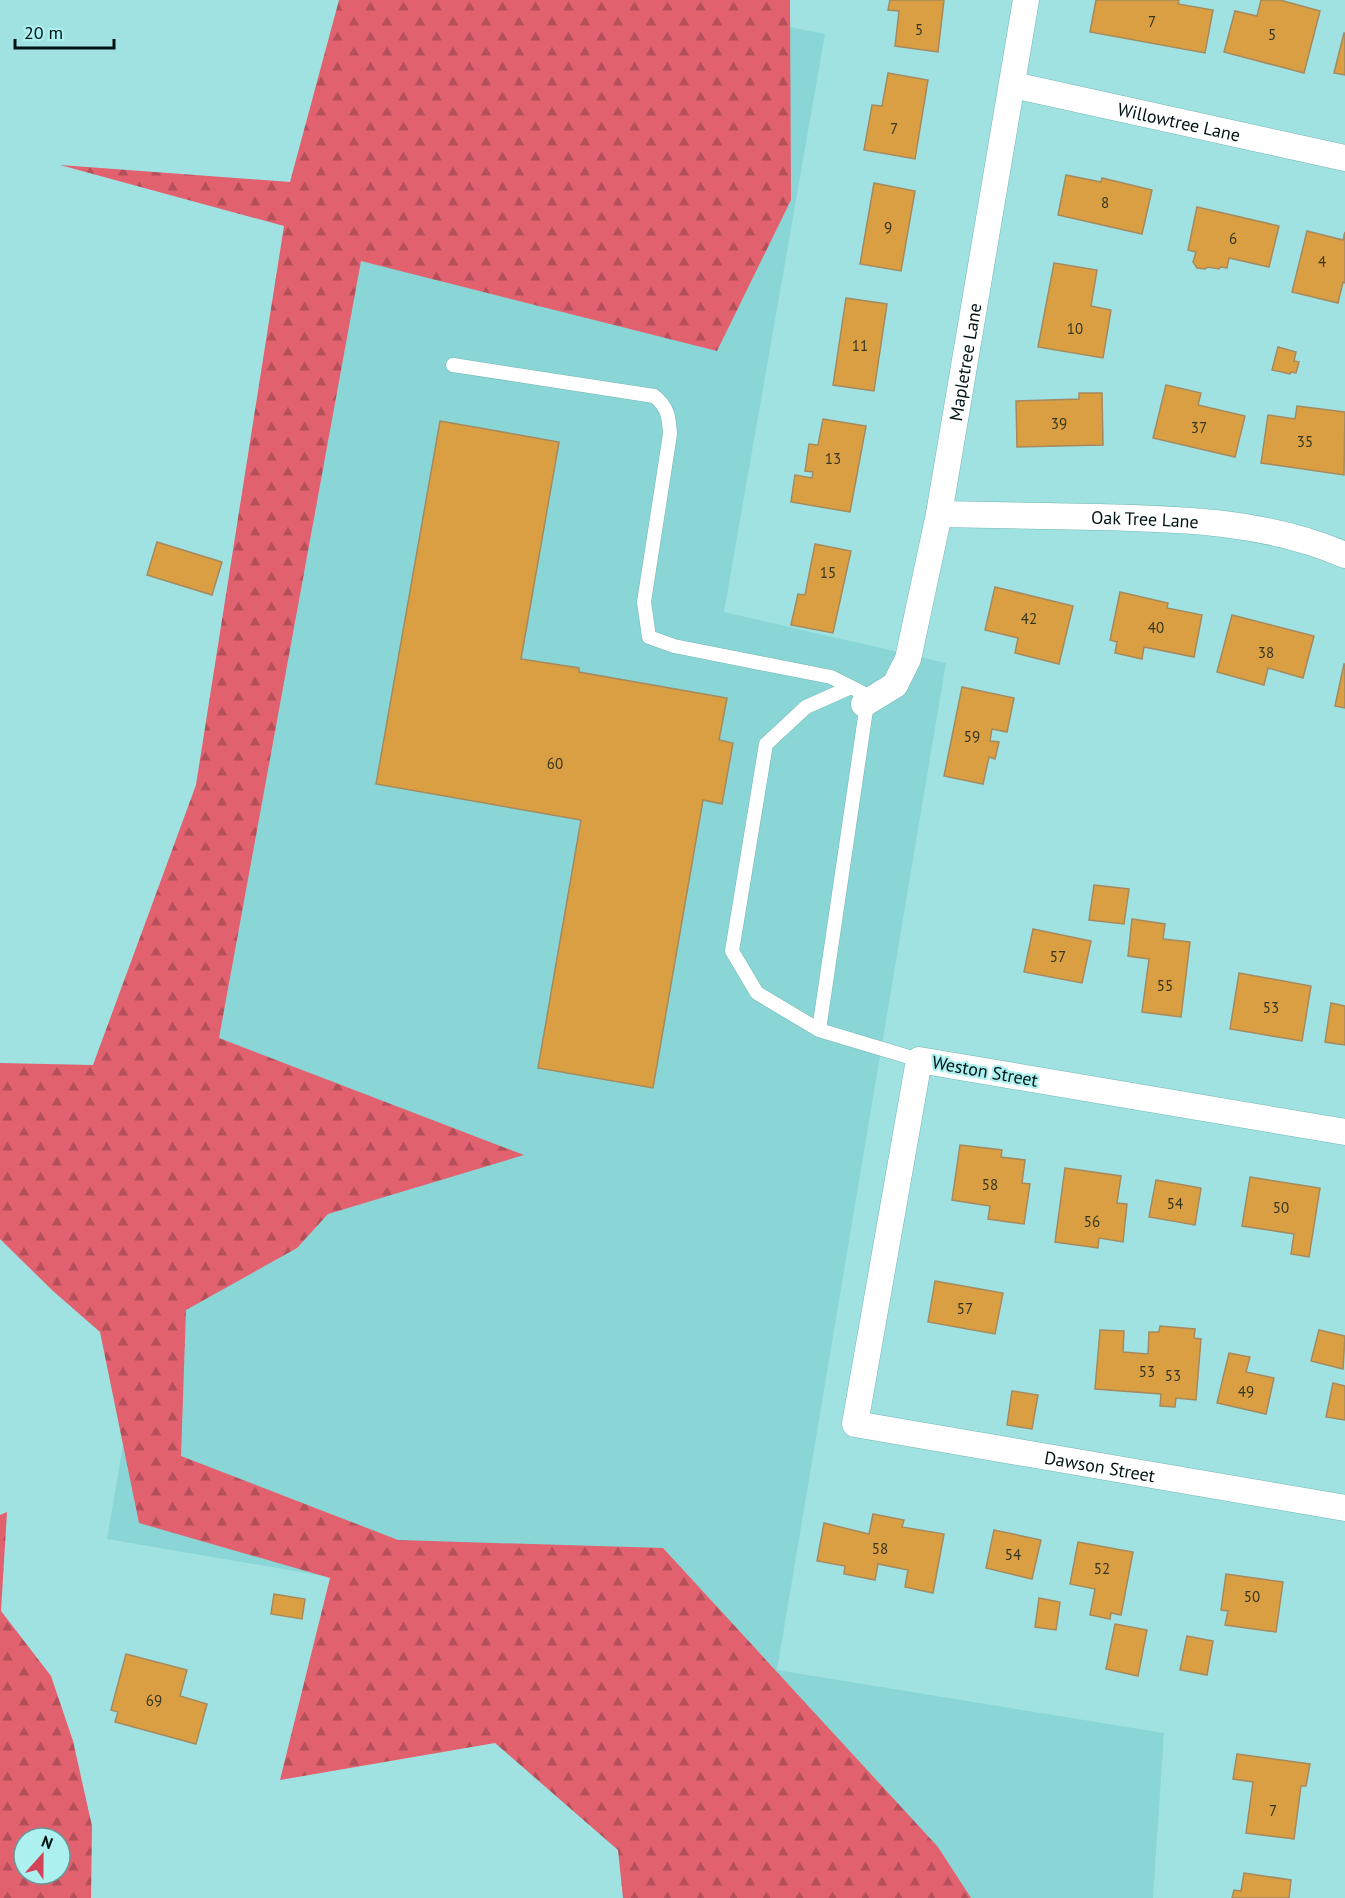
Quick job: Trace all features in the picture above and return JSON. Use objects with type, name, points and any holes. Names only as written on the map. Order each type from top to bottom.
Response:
[{"type":"street","name":"Mapletree Lane","points":[[857,695],[895,685],[908,659],[939,514],[1026,0]]},
{"type":"street","name":"Willowtree Lane","points":[[1013,85],[1345,158]]},
{"type":"street","name":"Oak Tree Lane","points":[[939,514],[1165,519],[1250,526],[1345,555]]},
{"type":"street","name":"Weston Street","points":[[855,1424],[919,1060],[1345,1132]]},
{"type":"street","name":"Dawson Street","points":[[855,1424],[1345,1508]]},
{"type":"lane","points":[[453,365],[654,396],[665,405],[669,417],[670,434],[644,602],[649,637],[674,646],[831,677],[857,695],[866,710],[819,1030]]},
{"type":"lane","points":[[857,695],[806,707],[766,744],[732,951],[757,993],[819,1030],[919,1060]]},
{"type":"shaded area","points":[[368,0],[653,0],[825,34],[724,612],[946,663],[777,1670],[1164,1733],[1153,1898],[654,1898],[618,1621],[330,1577],[107,1539]]},
{"type":"green space","points":[[339,0],[790,0],[791,200],[717,351],[361,261],[219,1038],[524,1155],[328,1214],[297,1248],[186,1310],[181,1456],[398,1540],[663,1548],[938,1847],[971,1898],[623,1898],[618,1850],[495,1743],[280,1780],[330,1578],[139,1523],[100,1332],[53,1291],[0,1239],[0,1063],[93,1065],[196,785],[284,226],[60,165],[290,182]]},
{"type":"green space","points":[[7,1512],[1,1611],[51,1676],[73,1741],[92,1826],[91,1898],[0,1898],[0,1515]]},
{"type":"building","points":[[890,0],[944,0],[938,52],[895,46],[899,11],[888,10]]},
{"type":"building","points":[[1096,0],[1179,0],[1178,4],[1213,10],[1205,53],[1090,32]]},
{"type":"building","points":[[1261,0],[1280,0],[1320,11],[1304,73],[1224,52],[1235,11],[1257,16]]},
{"type":"building","points":[[1345,33],[1345,75],[1334,73]]},
{"type":"building","points":[[888,73],[928,80],[915,159],[864,150],[872,105],[882,106]]},
{"type":"building","points":[[1066,175],[1101,182],[1102,178],[1152,190],[1142,234],[1058,215]]},
{"type":"building","points":[[874,183],[915,191],[901,271],[860,264]]},
{"type":"building","points":[[1197,207],[1279,226],[1269,267],[1229,258],[1227,268],[1197,268],[1193,262],[1196,252],[1188,250]]},
{"type":"building","points":[[1307,231],[1343,240],[1345,232],[1345,283],[1343,282],[1338,303],[1292,292]]},
{"type":"building","points":[[1054,263],[1097,270],[1091,306],[1111,310],[1103,358],[1038,347]]},
{"type":"building","points":[[846,298],[887,304],[874,391],[833,385]]},
{"type":"building","points":[[1278,347],[1296,352],[1294,361],[1299,362],[1296,373],[1272,370]]},
{"type":"building","points":[[1166,385],[1201,393],[1198,405],[1245,416],[1235,457],[1153,438]]},
{"type":"building","points":[[1079,393],[1102,393],[1103,445],[1017,447],[1016,401],[1079,399]]},
{"type":"building","points":[[1297,406],[1345,412],[1344,475],[1261,463],[1268,415],[1295,419]]},
{"type":"building","points":[[823,419],[866,426],[850,512],[791,502],[795,475],[812,478],[813,472],[805,471],[809,444],[818,445]]},
{"type":"building","points":[[440,421],[559,442],[521,659],[579,668],[579,672],[727,698],[719,740],[733,743],[722,804],[703,800],[653,1088],[538,1068],[581,820],[376,784]]},
{"type":"building","points":[[157,542],[222,562],[212,595],[147,575]]},
{"type":"building","points":[[815,544],[851,551],[833,633],[791,625],[798,594],[805,595]]},
{"type":"building","points":[[995,587],[1073,606],[1059,664],[1015,653],[1018,638],[985,630]]},
{"type":"building","points":[[1120,592],[1168,603],[1167,608],[1202,615],[1194,657],[1144,647],[1142,659],[1115,653],[1117,642],[1110,640]]},
{"type":"building","points":[[1232,615],[1314,636],[1303,678],[1268,668],[1264,685],[1217,672]]},
{"type":"building","points":[[1345,664],[1345,708],[1335,706]]},
{"type":"building","points":[[962,687],[1014,698],[1007,732],[992,729],[990,741],[999,742],[995,759],[989,757],[983,784],[944,776]]},
{"type":"building","points":[[1094,885],[1129,889],[1124,924],[1089,920]]},
{"type":"building","points":[[1132,919],[1165,924],[1163,939],[1190,942],[1181,1017],[1142,1012],[1149,959],[1128,956]]},
{"type":"building","points":[[1033,929],[1091,941],[1082,983],[1024,972]]},
{"type":"building","points":[[1239,973],[1311,986],[1302,1041],[1230,1029]]},
{"type":"building","points":[[1331,1003],[1345,1006],[1345,1045],[1325,1042]]},
{"type":"building","points":[[960,1145],[1002,1150],[1001,1157],[1025,1160],[1022,1183],[1030,1184],[1024,1224],[988,1219],[990,1206],[952,1200]]},
{"type":"building","points":[[1065,1168],[1121,1176],[1117,1203],[1127,1204],[1123,1242],[1099,1238],[1098,1248],[1055,1242]]},
{"type":"building","points":[[1250,1177],[1320,1188],[1309,1257],[1291,1254],[1294,1234],[1242,1226]]},
{"type":"building","points":[[1156,1180],[1201,1188],[1195,1225],[1149,1217]]},
{"type":"building","points":[[935,1281],[1003,1293],[995,1334],[928,1322]]},
{"type":"building","points":[[1160,1326],[1195,1329],[1194,1338],[1201,1339],[1196,1400],[1176,1398],[1175,1407],[1160,1406],[1161,1394],[1095,1389],[1100,1330],[1124,1331],[1123,1352],[1148,1354],[1149,1332],[1159,1332]]},
{"type":"building","points":[[1319,1330],[1345,1336],[1343,1369],[1311,1361]]},
{"type":"building","points":[[1229,1353],[1250,1357],[1246,1372],[1274,1378],[1266,1414],[1217,1403]]},
{"type":"building","points":[[1333,1383],[1345,1386],[1345,1420],[1326,1417]]},
{"type":"building","points":[[1012,1391],[1038,1395],[1032,1429],[1007,1425]]},
{"type":"building","points":[[873,1514],[904,1520],[902,1527],[944,1534],[933,1593],[905,1587],[908,1570],[878,1564],[875,1580],[844,1574],[845,1566],[817,1561],[824,1523],[869,1534]]},
{"type":"building","points":[[994,1530],[1041,1540],[1032,1579],[986,1568]]},
{"type":"building","points":[[1078,1542],[1133,1552],[1121,1615],[1111,1613],[1110,1619],[1090,1615],[1095,1589],[1070,1584]]},
{"type":"building","points":[[1226,1574],[1283,1582],[1276,1632],[1225,1625],[1228,1611],[1221,1610]]},
{"type":"building","points":[[274,1594],[305,1599],[302,1619],[271,1614]]},
{"type":"building","points":[[1039,1598],[1060,1602],[1056,1630],[1035,1627]]},
{"type":"building","points":[[1115,1624],[1147,1630],[1138,1676],[1106,1669]]},
{"type":"building","points":[[1187,1636],[1213,1641],[1207,1675],[1180,1670]]},
{"type":"building","points":[[126,1654],[187,1670],[180,1696],[207,1704],[196,1744],[115,1722],[118,1712],[111,1710]]},
{"type":"building","points":[[1237,1754],[1310,1764],[1306,1786],[1301,1786],[1294,1839],[1246,1833],[1253,1782],[1233,1779]]},
{"type":"building","points":[[1244,1873],[1291,1880],[1289,1898],[1232,1898],[1234,1890],[1241,1891]]}]
